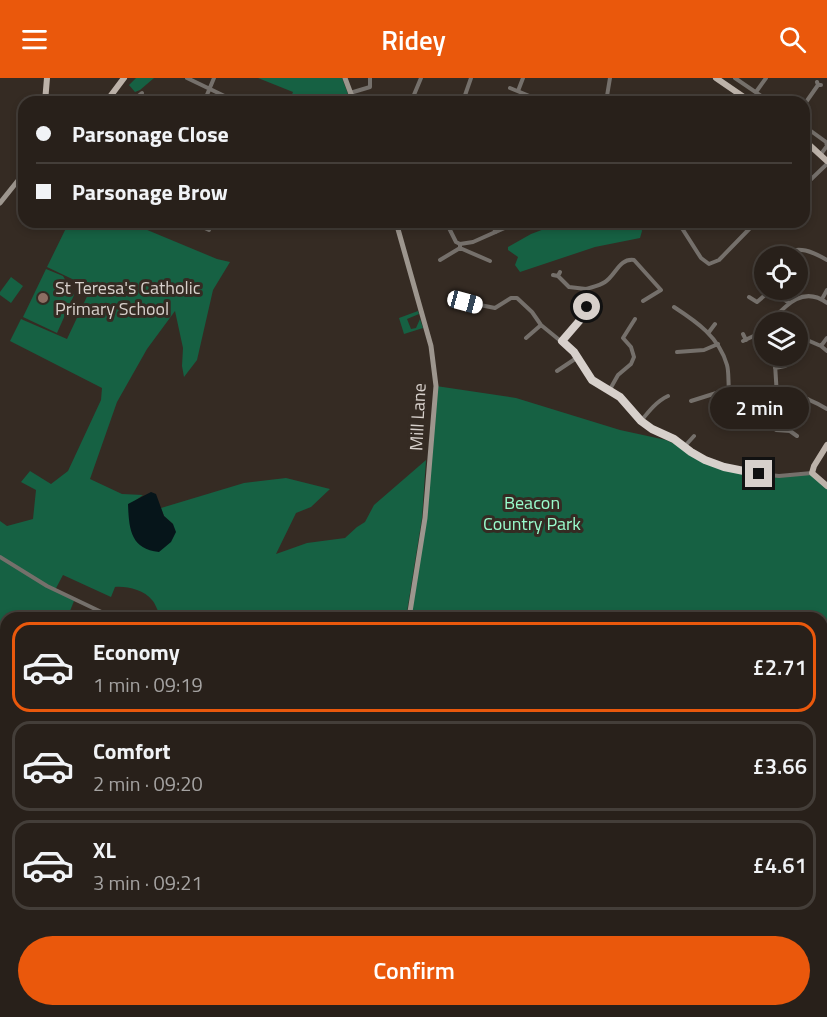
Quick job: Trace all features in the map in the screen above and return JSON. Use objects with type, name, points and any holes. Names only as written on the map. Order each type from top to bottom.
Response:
[{"type":"main road","points":[[46,96],[47,78]]},
{"type":"main road","points":[[110,96],[124,78]]},
{"type":"main road","points":[[720,79],[743,96]]},
{"type":"main road","points":[[810,145],[821,154],[827,163]]},
{"type":"main road","points":[[827,445],[812,473],[827,486]]},
{"type":"street","points":[[188,78],[225,96]]},
{"type":"street","points":[[207,96],[214,78]]},
{"type":"street","points":[[345,78],[351,96]]},
{"type":"street","points":[[350,93],[370,89],[370,78]]},
{"type":"street","points":[[414,96],[421,78]]},
{"type":"street","points":[[466,96],[471,78]]},
{"type":"street","points":[[518,91],[523,78]]},
{"type":"street","points":[[606,96],[608,78]]},
{"type":"street","points":[[735,78],[762,96]]},
{"type":"street","points":[[756,92],[766,78]]},
{"type":"street","points":[[810,97],[819,84]]},
{"type":"street","points":[[510,88],[530,96]]},
{"type":"street","points":[[138,96],[142,93]]},
{"type":"street","points":[[810,130],[826,142],[827,146],[821,154]]},
{"type":"street","points":[[810,180],[827,163]]},
{"type":"street","points":[[0,203],[18,180]]},
{"type":"street","points":[[204,228],[209,230]]},
{"type":"street","name":"Mill Lane","points":[[398,228],[431,346],[436,386],[425,518],[410,612]]},
{"type":"street","points":[[449,228],[460,246],[490,261]]},
{"type":"street","points":[[494,228],[496,232]]},
{"type":"street","points":[[440,260],[460,246],[505,228]]},
{"type":"street","points":[[682,228],[701,258],[709,264],[719,260],[749,228]]},
{"type":"street","points":[[808,252],[827,260]]},
{"type":"street","points":[[557,274],[569,287],[586,289],[603,284],[622,263],[630,259],[638,262],[662,291],[643,300]]},
{"type":"street","points":[[562,341],[587,312],[586,289]]},
{"type":"street","points":[[822,299],[827,290]]},
{"type":"street","points":[[461,298],[465,302],[495,308],[514,297],[532,312],[541,325],[578,357],[592,380],[625,401],[641,421],[652,429],[674,439],[705,460],[740,471],[779,476],[812,473]]},
{"type":"street","points":[[749,297],[757,304],[761,300]]},
{"type":"street","points":[[779,312],[788,303],[806,297],[822,299],[827,303]]},
{"type":"street","points":[[784,300],[788,303]]},
{"type":"street","points":[[674,307],[696,321],[718,344],[728,366],[729,388],[738,397],[749,402],[777,396],[798,396],[827,409]]},
{"type":"street","points":[[609,391],[613,381],[634,357],[631,347],[620,338],[635,321]]},
{"type":"street","points":[[709,332],[715,324]]},
{"type":"street","points":[[526,338],[541,325]]},
{"type":"street","points":[[743,333],[745,340],[754,336]]},
{"type":"street","points":[[821,346],[827,338]]},
{"type":"street","points":[[808,340],[827,351]]},
{"type":"street","points":[[675,352],[704,350],[718,344]]},
{"type":"street","points":[[557,371],[578,357]]},
{"type":"street","points":[[775,366],[777,396]]},
{"type":"street","points":[[692,398],[709,396],[729,388]]},
{"type":"street","points":[[641,421],[664,396]]},
{"type":"street","points":[[790,431],[807,399]]},
{"type":"street","points":[[776,430],[790,431],[797,435]]},
{"type":"street","points":[[684,447],[695,435]]},
{"type":"street","points":[[0,557],[47,586],[101,612]]},
{"type":"green space","points":[[136,78],[154,78],[135,92],[129,85]]},
{"type":"green space","points":[[258,78],[342,78],[349,96],[291,96],[293,92]]},
{"type":"green space","points":[[66,228],[142,228],[217,259],[230,262],[213,290],[197,360],[184,377],[183,348],[175,311],[147,349],[117,402],[90,479],[122,494],[143,495],[132,503],[173,524],[164,516],[161,508],[244,483],[286,478],[330,489],[311,507],[296,513],[276,554],[307,543],[345,538],[365,522],[374,505],[426,460],[422,518],[407,612],[158,612],[149,597],[140,591],[115,587],[111,597],[63,575],[55,590],[74,601],[70,612],[0,612],[0,521],[7,526],[33,519],[36,490],[21,482],[30,471],[51,484],[68,471],[101,400],[102,388],[10,341],[21,319],[67,339],[91,288],[47,267]]},
{"type":"green space","points":[[547,228],[641,228],[642,231],[640,238],[595,247],[520,272],[515,265],[518,257],[508,250],[508,247]]},
{"type":"green space","points":[[46,269],[63,276],[74,295],[57,333],[23,317]]},
{"type":"green space","points":[[11,277],[23,286],[11,303],[0,295],[0,292]]},
{"type":"green space","points":[[418,311],[419,314],[407,319],[411,329],[416,328],[420,319],[423,328],[404,334],[399,318]]},
{"type":"green space","name":"Beacon Country Park","points":[[436,386],[516,398],[620,430],[666,440],[724,467],[779,476],[812,473],[827,486],[827,612],[410,612],[425,518]]},
{"type":"shaded area","points":[[151,492],[156,494],[164,516],[173,524],[176,532],[171,542],[159,552],[142,547],[137,542],[129,521],[128,504]]},
{"type":"place","name":"St Teresa's Catholic Primary School","points":[[43,298]]},
{"type":"route","points":[[587,307],[587,312],[562,341],[574,352],[592,380],[625,401],[641,421],[652,429],[674,439],[705,460],[724,467],[759,474]]}]
